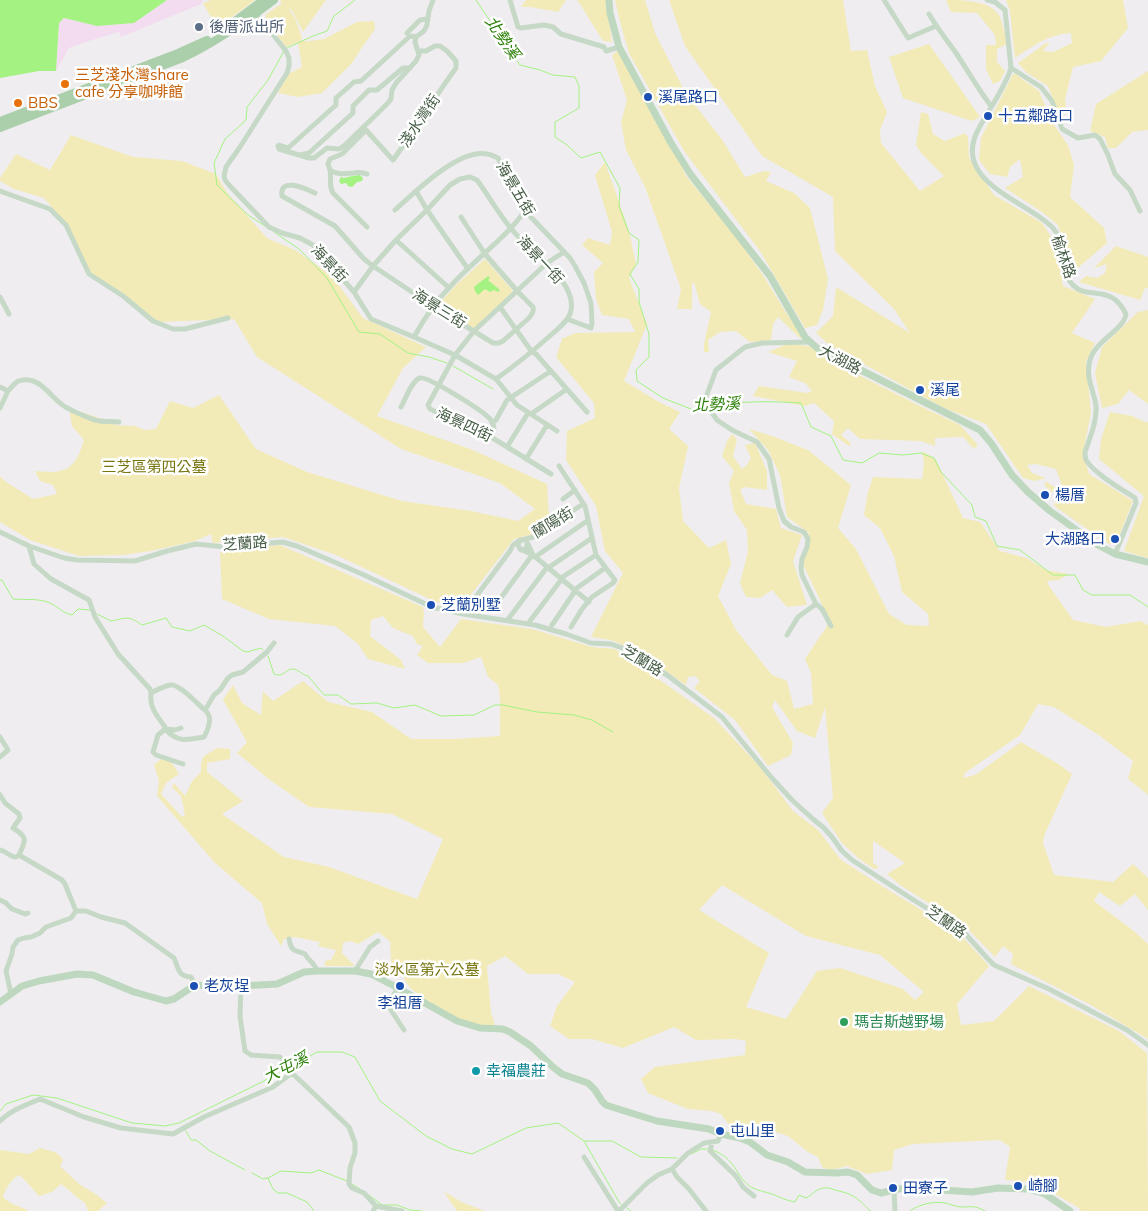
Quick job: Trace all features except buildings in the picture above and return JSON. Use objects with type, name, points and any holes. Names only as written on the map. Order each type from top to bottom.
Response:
[{"type":"main road","points":[[0,128],[201,49],[224,36],[254,11],[263,0]]},
{"type":"main road","points":[[0,121],[200,44],[274,0]]},
{"type":"street","points":[[410,68],[403,68],[377,90],[370,90],[353,106],[353,113],[309,153],[299,155],[279,149],[279,145],[288,148],[336,105],[336,98],[354,82],[361,81],[409,37],[416,37],[424,31],[428,25],[427,19],[433,0]]},
{"type":"street","points":[[510,0],[518,26],[521,28],[544,25],[552,27],[561,34],[604,47],[606,51],[619,47]]},
{"type":"street","name":"大湖路","points":[[609,0],[610,13],[619,47],[671,143],[691,175],[770,276],[805,337],[817,348],[980,430],[991,443],[1012,476],[1050,511],[1096,544],[1115,554],[1148,562]]},
{"type":"street","points":[[884,0],[908,38],[936,26]]},
{"type":"street","points":[[987,0],[1000,3],[1005,10],[1011,68],[1041,87],[1052,101],[1062,129],[1078,138],[1095,135],[1100,139],[1115,174],[1130,190],[1140,211]]},
{"type":"street","name":"海景街","points":[[254,11],[285,49],[289,58],[289,66],[287,73],[230,161],[225,170],[225,180],[269,227],[300,238],[313,245],[354,292]]},
{"type":"street","points":[[929,14],[991,106]]},
{"type":"street","points":[[407,33],[420,20],[427,19]]},
{"type":"street","points":[[416,37],[415,42],[418,51]]},
{"type":"street","name":"淺水灣街","points":[[299,155],[314,158],[327,148],[339,150],[346,146],[366,130],[393,160],[456,68],[456,61],[440,46],[426,51],[418,51],[419,56],[396,83],[388,103],[346,146]]},
{"type":"street","name":"榆林路","points":[[1011,68],[1003,87],[976,132],[972,146],[974,162],[982,176],[992,185],[1052,226],[1063,252],[1067,277],[1075,288],[1081,291],[1103,293],[1113,297],[1126,314],[1119,327],[1095,349],[1090,361],[1089,382],[1096,406],[1096,413],[1085,452],[1086,460],[1100,474],[1136,500],[1115,554]]},
{"type":"street","points":[[346,146],[342,154],[330,160],[328,164],[332,177],[330,188],[367,227]]},
{"type":"street","name":"海景五街","points":[[395,210],[452,162],[473,154],[487,153],[498,158],[525,211],[570,258],[584,283],[592,305],[592,323],[590,328],[567,319]]},
{"type":"street","points":[[330,170],[336,174],[357,172],[367,174]]},
{"type":"street","name":"海景一街","points":[[354,292],[373,266],[396,240],[450,184],[470,177],[477,180],[511,229],[551,267],[569,291],[572,308],[567,319]]},
{"type":"street","name":"海景三街","points":[[314,193],[303,187],[288,185],[284,187],[282,196],[335,226],[364,259],[373,266],[493,343],[499,343],[532,314],[534,310],[485,254],[460,217]]},
{"type":"street","points":[[0,191],[50,209],[66,225],[89,274],[123,296],[153,322],[173,329],[185,329],[228,318]]},
{"type":"street","points":[[416,191],[468,269]]},
{"type":"street","points":[[414,336],[448,287],[511,229],[525,211]]},
{"type":"street","points":[[396,240],[448,287]]},
{"type":"street","name":"海景四街","points":[[551,474],[491,437],[430,409],[428,405],[455,355],[474,331],[547,263],[564,252]]},
{"type":"street","points":[[354,292],[371,319],[455,355],[496,379],[517,405],[557,431]]},
{"type":"street","points":[[0,297],[9,314]]},
{"type":"street","points":[[500,307],[532,352],[536,354],[587,412]]},
{"type":"street","points":[[496,379],[532,352],[567,319]]},
{"type":"street","points":[[810,342],[762,343],[744,348],[716,370],[706,397],[717,420],[732,430],[757,442],[769,459],[779,508],[784,521],[791,527],[804,532],[808,539],[802,559],[802,575],[816,604],[822,609],[831,626]]},
{"type":"street","points":[[492,422],[496,420],[507,400],[551,371]]},
{"type":"street","points":[[401,407],[414,382],[424,378],[438,384],[489,417],[494,427],[491,437]]},
{"type":"street","points":[[0,408],[8,391],[18,381],[26,380],[36,382],[45,388],[64,406],[98,421],[119,422]]},
{"type":"street","points":[[0,388],[8,391]]},
{"type":"street","points":[[507,447],[530,414],[567,389]]},
{"type":"street","points":[[526,459],[547,425]]},
{"type":"street","name":"蘭陽街","points":[[559,466],[585,506],[596,555],[606,568]]},
{"type":"street","name":"蘭陽街","points":[[563,499],[575,490]]},
{"type":"street","name":"蘭陽街","points":[[463,614],[513,545],[521,540],[533,537],[583,504]]},
{"type":"street","name":"蘭陽街","points":[[492,610],[530,558],[587,521]]},
{"type":"street","name":"芝蘭路","points":[[0,532],[29,546],[64,558],[77,560],[135,562],[196,544],[225,547],[282,542],[305,550],[432,607],[463,614],[535,625],[590,643],[617,646],[666,675],[722,717],[771,777],[792,800],[824,828],[842,851],[852,860],[962,930],[994,964],[1049,989],[1127,1030],[1148,1045]]},
{"type":"street","points":[[509,618],[548,567],[592,538]]},
{"type":"street","name":"蘭陽街","points":[[521,540],[526,541],[534,556]]},
{"type":"street","name":"蘭陽街","points":[[521,540],[518,543],[520,549],[534,556],[589,602]]},
{"type":"street","name":"蘭陽街","points":[[510,551],[525,549],[528,544]]},
{"type":"street","points":[[29,546],[34,564],[51,579],[89,600],[95,617],[118,654],[150,689],[150,700],[153,710],[172,737],[177,739],[204,737],[207,731],[209,714],[182,689],[174,684],[170,684],[151,693]]},
{"type":"street","points":[[530,621],[561,579],[596,555]]},
{"type":"street","points":[[552,625],[575,590],[606,568],[615,580],[592,597],[571,627]]},
{"type":"street","points":[[787,635],[798,617],[816,604]]},
{"type":"street","points":[[204,710],[228,678],[243,672],[267,652],[274,643]]},
{"type":"street","points":[[182,728],[175,730],[165,729],[158,735],[153,752],[183,764]]},
{"type":"street","points":[[0,737],[8,750],[0,757]]},
{"type":"street","points":[[0,795],[19,814],[20,818],[13,828],[21,833],[26,842],[16,857],[0,850]]},
{"type":"street","points":[[19,855],[62,880],[76,911]]},
{"type":"street","points":[[0,900],[12,909],[25,914],[28,913]]},
{"type":"street","points":[[76,911],[86,911],[125,923],[174,958],[178,971],[184,977],[191,977],[196,985]]},
{"type":"street","points":[[11,994],[6,971],[18,940],[31,938],[46,927],[71,918],[76,911]]},
{"type":"street","points":[[288,939],[293,950],[305,954],[315,965],[316,970]]},
{"type":"street","points":[[356,971],[370,948],[378,941]]},
{"type":"street","points":[[0,1002],[22,986],[77,974],[93,975],[134,992],[166,1001],[174,999],[196,985],[230,984],[241,986],[277,984],[304,972],[316,970],[356,971],[371,974],[457,1021],[480,1028],[503,1029],[510,1032],[531,1046],[562,1074],[588,1083],[606,1105],[657,1121],[708,1129],[750,1142],[767,1155],[788,1162],[805,1172],[848,1172],[857,1175],[872,1190],[881,1193],[912,1188],[972,1192],[998,1188],[1028,1189],[1045,1194],[1070,1211]]},
{"type":"street","points":[[241,986],[240,1016],[245,1051],[251,1055],[280,1057],[291,1072],[349,1127],[355,1153],[350,1168],[349,1182],[352,1188],[364,1193],[375,1209],[402,1211]]},
{"type":"street","points":[[398,988],[389,1002],[389,1007],[404,1030]]},
{"type":"street","points":[[0,1121],[18,1108],[40,1099],[84,1117],[121,1128],[173,1134],[204,1117],[273,1087],[291,1072]]},
{"type":"street","points":[[584,1157],[618,1211],[647,1183],[658,1175],[672,1169],[688,1153],[704,1144],[718,1141],[721,1134]]},
{"type":"street","points":[[712,1143],[708,1153],[736,1176],[743,1187],[754,1196]]},
{"type":"street","points":[[672,1169],[706,1211]]},
{"type":"street","points":[[894,1190],[895,1211]]},
{"type":"green space","points":[[211,0],[255,0],[217,28],[203,3]]},
{"type":"green space","points":[[280,0],[326,0],[303,32],[293,12],[288,8],[295,18],[302,38],[300,41],[324,39],[357,22],[374,21],[375,29],[352,63],[322,93],[298,97],[278,93],[288,74],[302,67],[298,42],[286,47],[269,24],[265,15],[282,3]]},
{"type":"green space","points":[[526,0],[566,0],[558,12],[521,7]]},
{"type":"green space","points":[[577,0],[606,0],[612,42],[603,41]]},
{"type":"green space","points":[[615,0],[645,0],[655,33],[685,92],[723,141],[745,177],[764,171],[771,172],[766,181],[794,193],[810,208],[828,279],[823,310],[817,325],[805,328],[760,251],[684,151],[629,53]]},
{"type":"green space","points":[[669,0],[843,0],[851,51],[867,50],[875,86],[887,112],[880,130],[881,143],[920,191],[944,176],[922,154],[916,145],[921,112],[928,114],[933,134],[945,141],[965,133],[968,137],[969,158],[994,195],[1042,223],[1056,244],[1063,286],[1095,299],[1072,333],[1095,343],[1086,362],[1091,413],[1083,452],[1089,474],[1133,501],[1116,544],[1109,544],[1054,506],[1058,497],[1045,486],[1045,481],[1058,489],[1062,486],[1056,469],[1036,464],[1027,465],[1032,473],[1046,478],[1035,481],[1023,478],[986,424],[944,408],[829,345],[816,333],[833,316],[836,287],[910,333],[894,309],[835,251],[833,197],[762,156],[685,46]]},
{"type":"green space","points":[[946,0],[984,4],[996,11],[1000,17],[1007,44],[997,49],[997,62],[1005,71],[1000,81],[993,84],[986,69],[986,45],[996,45],[995,35],[977,13],[951,12]]},
{"type":"green space","points":[[1006,0],[1123,0],[1128,28],[1101,61],[1073,67],[1065,99],[1066,105],[1062,124],[1048,86],[1027,73],[1018,63],[1046,43],[1050,42],[1043,51],[1053,52],[1072,43],[1071,33],[1048,38],[1015,58],[1010,11]]},
{"type":"green space","points":[[929,44],[980,117],[972,121],[903,98],[889,57]]},
{"type":"green space","points":[[619,50],[686,176],[736,237],[763,275],[801,335],[801,339],[778,317],[773,324],[771,340],[750,342],[736,331],[720,332],[708,340],[709,352],[704,352],[711,312],[700,304],[694,282],[692,284],[692,309],[677,309],[681,289],[645,187],[626,150],[621,122],[627,100],[612,55]]},
{"type":"green space","points":[[1148,71],[1148,130],[1132,132],[1116,148],[1108,148],[1105,137],[1090,131],[1096,104]]},
{"type":"green space","points":[[1017,73],[1018,76],[1039,91],[1052,122],[1068,145],[1074,165],[1070,197],[1104,228],[1107,243],[1073,272],[1058,225],[1042,212],[1005,188],[1023,177],[1020,159],[1010,167],[1007,177],[990,174],[979,160],[981,138],[1013,74]]},
{"type":"green space","name":"三芝區第四公墓","points":[[71,135],[133,157],[182,161],[216,174],[228,194],[267,238],[295,250],[332,276],[363,318],[426,347],[403,368],[377,416],[473,450],[547,484],[549,517],[533,534],[514,539],[462,606],[436,602],[336,555],[283,537],[213,543],[211,534],[195,541],[151,551],[123,555],[79,556],[30,540],[0,522],[0,476],[33,499],[57,494],[53,485],[40,481],[35,471],[60,471],[70,467],[79,455],[84,440],[72,426],[69,408],[115,425],[135,426],[144,430],[156,429],[170,401],[193,408],[219,395],[256,449],[307,472],[402,501],[471,511],[518,521],[535,509],[500,483],[401,449],[257,357],[234,319],[159,322],[93,275],[78,254],[64,221],[44,198],[14,189],[0,181],[0,178],[16,154],[50,170]]},
{"type":"green space","points":[[605,162],[629,231],[636,264],[629,278],[647,324],[624,381],[680,412],[669,429],[688,446],[679,488],[683,521],[709,548],[726,540],[731,564],[718,596],[736,630],[772,675],[787,681],[794,709],[813,704],[811,673],[805,659],[829,623],[801,560],[809,533],[787,517],[780,475],[768,450],[749,429],[808,450],[851,485],[838,528],[856,549],[889,614],[907,625],[929,626],[928,614],[902,592],[894,556],[880,528],[864,515],[873,477],[922,479],[924,463],[922,451],[936,460],[963,518],[980,522],[1000,551],[1026,558],[1046,570],[1068,574],[1059,580],[1047,581],[1073,620],[1106,627],[1140,621],[1148,625],[1148,795],[1128,779],[1133,761],[1100,736],[1054,707],[1038,704],[1020,735],[965,773],[963,778],[975,775],[1021,742],[1072,774],[1044,836],[1043,843],[1054,875],[1113,882],[1133,864],[1148,878],[1148,910],[1135,894],[1120,906],[1099,892],[1094,901],[1148,944],[1148,1039],[1089,1004],[1011,964],[1013,954],[1003,946],[995,957],[965,926],[900,885],[887,874],[905,863],[873,841],[873,863],[879,867],[874,869],[858,858],[842,843],[822,813],[833,798],[825,707],[815,738],[797,731],[775,700],[772,707],[793,743],[791,755],[768,766],[735,720],[694,688],[700,681],[695,676],[688,677],[686,685],[637,651],[611,640],[591,637],[623,573],[605,551],[596,506],[566,460],[567,431],[595,418],[594,403],[556,357],[562,339],[575,333],[635,332],[629,319],[602,315],[596,299],[594,272],[603,263],[582,245],[588,238],[610,245],[612,232],[595,175]]},
{"type":"green space","points":[[1116,246],[1148,257],[1148,288],[1145,288],[1140,300],[1079,282],[1086,276],[1097,278],[1105,273],[1107,264],[1094,268]]},
{"type":"green space","points":[[485,259],[513,291],[474,329],[437,306],[456,285]]},
{"type":"green space","points":[[1148,310],[1148,404],[1129,390],[1118,404],[1102,408],[1095,373],[1102,347],[1138,312]]},
{"type":"green space","points":[[787,344],[809,346],[833,362],[960,425],[978,445],[974,449],[963,437],[935,438],[935,446],[921,441],[860,439],[848,428],[841,435],[851,443],[849,446],[832,434],[834,421],[814,403],[805,406],[753,396],[759,386],[807,393],[812,391],[805,383],[789,377],[797,361],[768,352]]},
{"type":"green space","points":[[1110,412],[1132,416],[1148,422],[1148,558],[1124,551],[1144,496],[1099,459],[1101,439]]},
{"type":"green space","points":[[732,434],[737,439],[733,456],[742,469],[751,458],[745,445],[755,443],[767,471],[767,490],[744,487],[740,490],[746,504],[776,509],[781,528],[802,535],[793,561],[807,605],[787,607],[772,590],[760,598],[746,597],[740,583],[748,552],[747,530],[734,511],[729,483],[734,471],[722,456],[727,441]]},
{"type":"green space","name":"淡水區第六公墓","points":[[280,545],[423,607],[423,627],[440,647],[461,619],[532,629],[592,647],[615,649],[714,718],[760,767],[793,811],[818,830],[841,860],[958,932],[989,966],[957,1004],[961,1025],[994,1021],[1029,986],[1119,1031],[1147,1053],[1148,1211],[1081,1211],[1079,1208],[1034,1182],[1005,1180],[1010,1147],[1000,1140],[913,1144],[894,1150],[892,1170],[867,1174],[847,1166],[830,1170],[822,1167],[818,1157],[808,1152],[788,1136],[750,1124],[737,1124],[731,1128],[721,1114],[712,1111],[688,1109],[648,1093],[641,1079],[655,1067],[745,1055],[746,1041],[736,1039],[696,1040],[674,1027],[623,1048],[592,1039],[569,1039],[550,1026],[557,1006],[575,982],[558,974],[528,974],[505,956],[487,966],[491,1013],[495,1027],[465,1022],[427,1001],[410,988],[391,961],[390,943],[392,943],[378,932],[358,944],[350,941],[343,943],[342,953],[355,966],[325,966],[325,961],[331,960],[336,950],[318,946],[320,942],[295,937],[284,939],[281,946],[267,924],[262,903],[215,863],[157,796],[159,781],[154,765],[161,759],[171,762],[179,774],[166,783],[161,794],[182,817],[185,815],[181,796],[172,787],[174,783],[185,796],[192,781],[201,772],[203,757],[217,748],[230,749],[230,759],[207,763],[207,772],[243,801],[222,814],[284,857],[329,867],[417,899],[443,839],[392,814],[309,807],[270,780],[237,753],[247,742],[223,700],[233,685],[242,703],[261,715],[263,691],[273,701],[303,681],[328,702],[372,712],[411,739],[456,739],[500,736],[500,697],[498,685],[488,677],[481,657],[463,663],[428,663],[417,655],[423,646],[417,644],[413,636],[393,628],[383,616],[371,620],[370,636],[401,660],[405,669],[368,659],[358,644],[335,626],[269,619],[222,599],[220,552]],"holes":[[[722,885],[806,936],[880,955],[924,992],[915,1000],[903,989],[840,968],[817,971],[786,1019],[746,1007],[769,953],[699,910]]]},
{"type":"green space","points":[[40,1148],[58,1154],[63,1160],[60,1166],[79,1184],[107,1203],[98,1211],[88,1211],[85,1203],[61,1184],[52,1192],[39,1196],[19,1175],[9,1184],[3,1197],[12,1204],[29,1211],[0,1211],[0,1150],[29,1154]]},
{"type":"green space","points":[[444,1192],[461,1202],[485,1211],[457,1211]]},
{"type":"sand","points":[[167,0],[203,0],[201,4],[121,37],[119,32],[69,48],[56,71],[59,23],[65,18],[97,26],[134,23]]},
{"type":"shaded area","points":[[0,0],[167,0],[134,23],[97,26],[64,18],[59,23],[56,71],[39,71],[0,78]]},
{"type":"shaded area","points":[[360,175],[363,178],[362,181],[357,182],[352,187],[346,183],[341,184],[339,181],[341,177]]},
{"type":"shaded area","points":[[488,276],[490,278],[488,280],[500,290],[498,292],[494,290],[490,292],[485,289],[478,295],[474,287]]},
{"type":"waterway","points":[[287,48],[327,31],[334,16],[355,0]]},
{"type":"waterway","name":"北勢溪","points":[[476,0],[520,65],[553,75],[575,77],[579,86],[579,108],[555,122],[555,137],[581,158],[600,152],[620,188],[619,206],[629,233],[639,240],[638,262],[630,274],[639,289],[639,302],[649,334],[649,357],[636,370],[637,381],[663,398],[691,409],[706,407]]},
{"type":"waterway","points":[[265,226],[248,215],[217,185],[214,163],[225,139],[246,120],[247,107],[268,80],[284,51]]},
{"type":"waterway","points":[[274,232],[299,249],[327,278],[359,332],[380,334],[408,353],[447,363]]},
{"type":"waterway","points":[[453,366],[493,389]]},
{"type":"waterway","name":"北勢溪","points":[[710,406],[756,402],[801,403],[811,427],[831,436],[843,460],[862,463],[879,453],[903,455],[921,453],[934,458],[941,472],[972,505],[975,517],[986,521],[997,546],[1020,550],[1053,575],[1075,575],[1083,590],[1092,595],[1130,595],[1148,607]]},
{"type":"waterway","points":[[0,580],[2,580],[13,599],[46,601],[72,615],[78,609],[90,610]]},
{"type":"waterway","points":[[97,614],[111,621],[127,618],[142,625],[166,618],[172,627],[190,631],[204,625],[243,651],[247,652],[261,648],[263,650]]},
{"type":"waterway","points":[[268,656],[274,674],[280,675],[290,669],[295,669],[308,676],[324,695],[338,695],[351,704],[377,703],[394,708],[415,705],[441,716],[474,715],[495,705],[503,705],[537,712],[574,715],[592,720],[613,732]]},
{"type":"waterway","name":"大屯溪","points":[[291,1067],[317,1052],[342,1052],[355,1057],[380,1101],[426,1136],[452,1149],[472,1154],[526,1128],[558,1123],[584,1141],[621,1204]]},
{"type":"waterway","name":"大屯溪","points":[[0,1111],[6,1104],[33,1095],[57,1098],[132,1123],[165,1126],[179,1123],[288,1069]]},
{"type":"waterway","points":[[186,1131],[191,1140],[196,1140],[210,1151],[245,1170]]},
{"type":"waterway","points":[[585,1141],[612,1141],[641,1157],[677,1158]]},
{"type":"waterway","points":[[691,1154],[701,1149],[707,1149]]},
{"type":"waterway","points":[[713,1150],[732,1163],[744,1181],[755,1189],[795,1202],[799,1195],[806,1198],[819,1189],[828,1188],[854,1197],[871,1211]]},
{"type":"waterway","points":[[252,1173],[263,1179],[281,1171],[311,1173],[319,1170],[347,1181]]},
{"type":"waterway","points":[[268,1178],[273,1189],[278,1193],[287,1193],[307,1202],[314,1211]]},
{"type":"waterway","points":[[350,1183],[360,1189]]},
{"type":"waterway","points":[[369,1195],[382,1205],[397,1205],[410,1210],[422,1211]]},
{"type":"waterway","points":[[910,1211],[922,1205],[936,1202],[959,1207],[975,1207],[985,1211]]},
{"type":"waterway","name":"大屯溪","points":[[627,1208],[631,1211]]},
{"type":"place","name":"後厝派出所","points":[[199,27]]},
{"type":"place","name":"三芝淺水灣share cafe 分享咖啡館","points":[[65,84]]},
{"type":"place","name":"溪尾路口","points":[[648,97]]},
{"type":"place","name":"BBS","points":[[18,103]]},
{"type":"place","name":"十五鄰路口","points":[[988,116]]},
{"type":"place","name":"溪尾","points":[[920,390]]},
{"type":"place","name":"楊厝","points":[[1045,495]]},
{"type":"place","name":"大湖路口","points":[[1115,539]]},
{"type":"place","name":"芝蘭別墅","points":[[431,605]]},
{"type":"place","name":"老灰埕","points":[[194,986]]},
{"type":"place","name":"李祖厝","points":[[400,986]]},
{"type":"place","name":"瑪吉斯越野場","points":[[844,1022]]},
{"type":"place","name":"幸福農莊","points":[[476,1071]]},
{"type":"place","name":"屯山里","points":[[720,1131]]},
{"type":"place","name":"崎腳","points":[[1018,1186]]},
{"type":"place","name":"田寮子","points":[[893,1188]]}]
